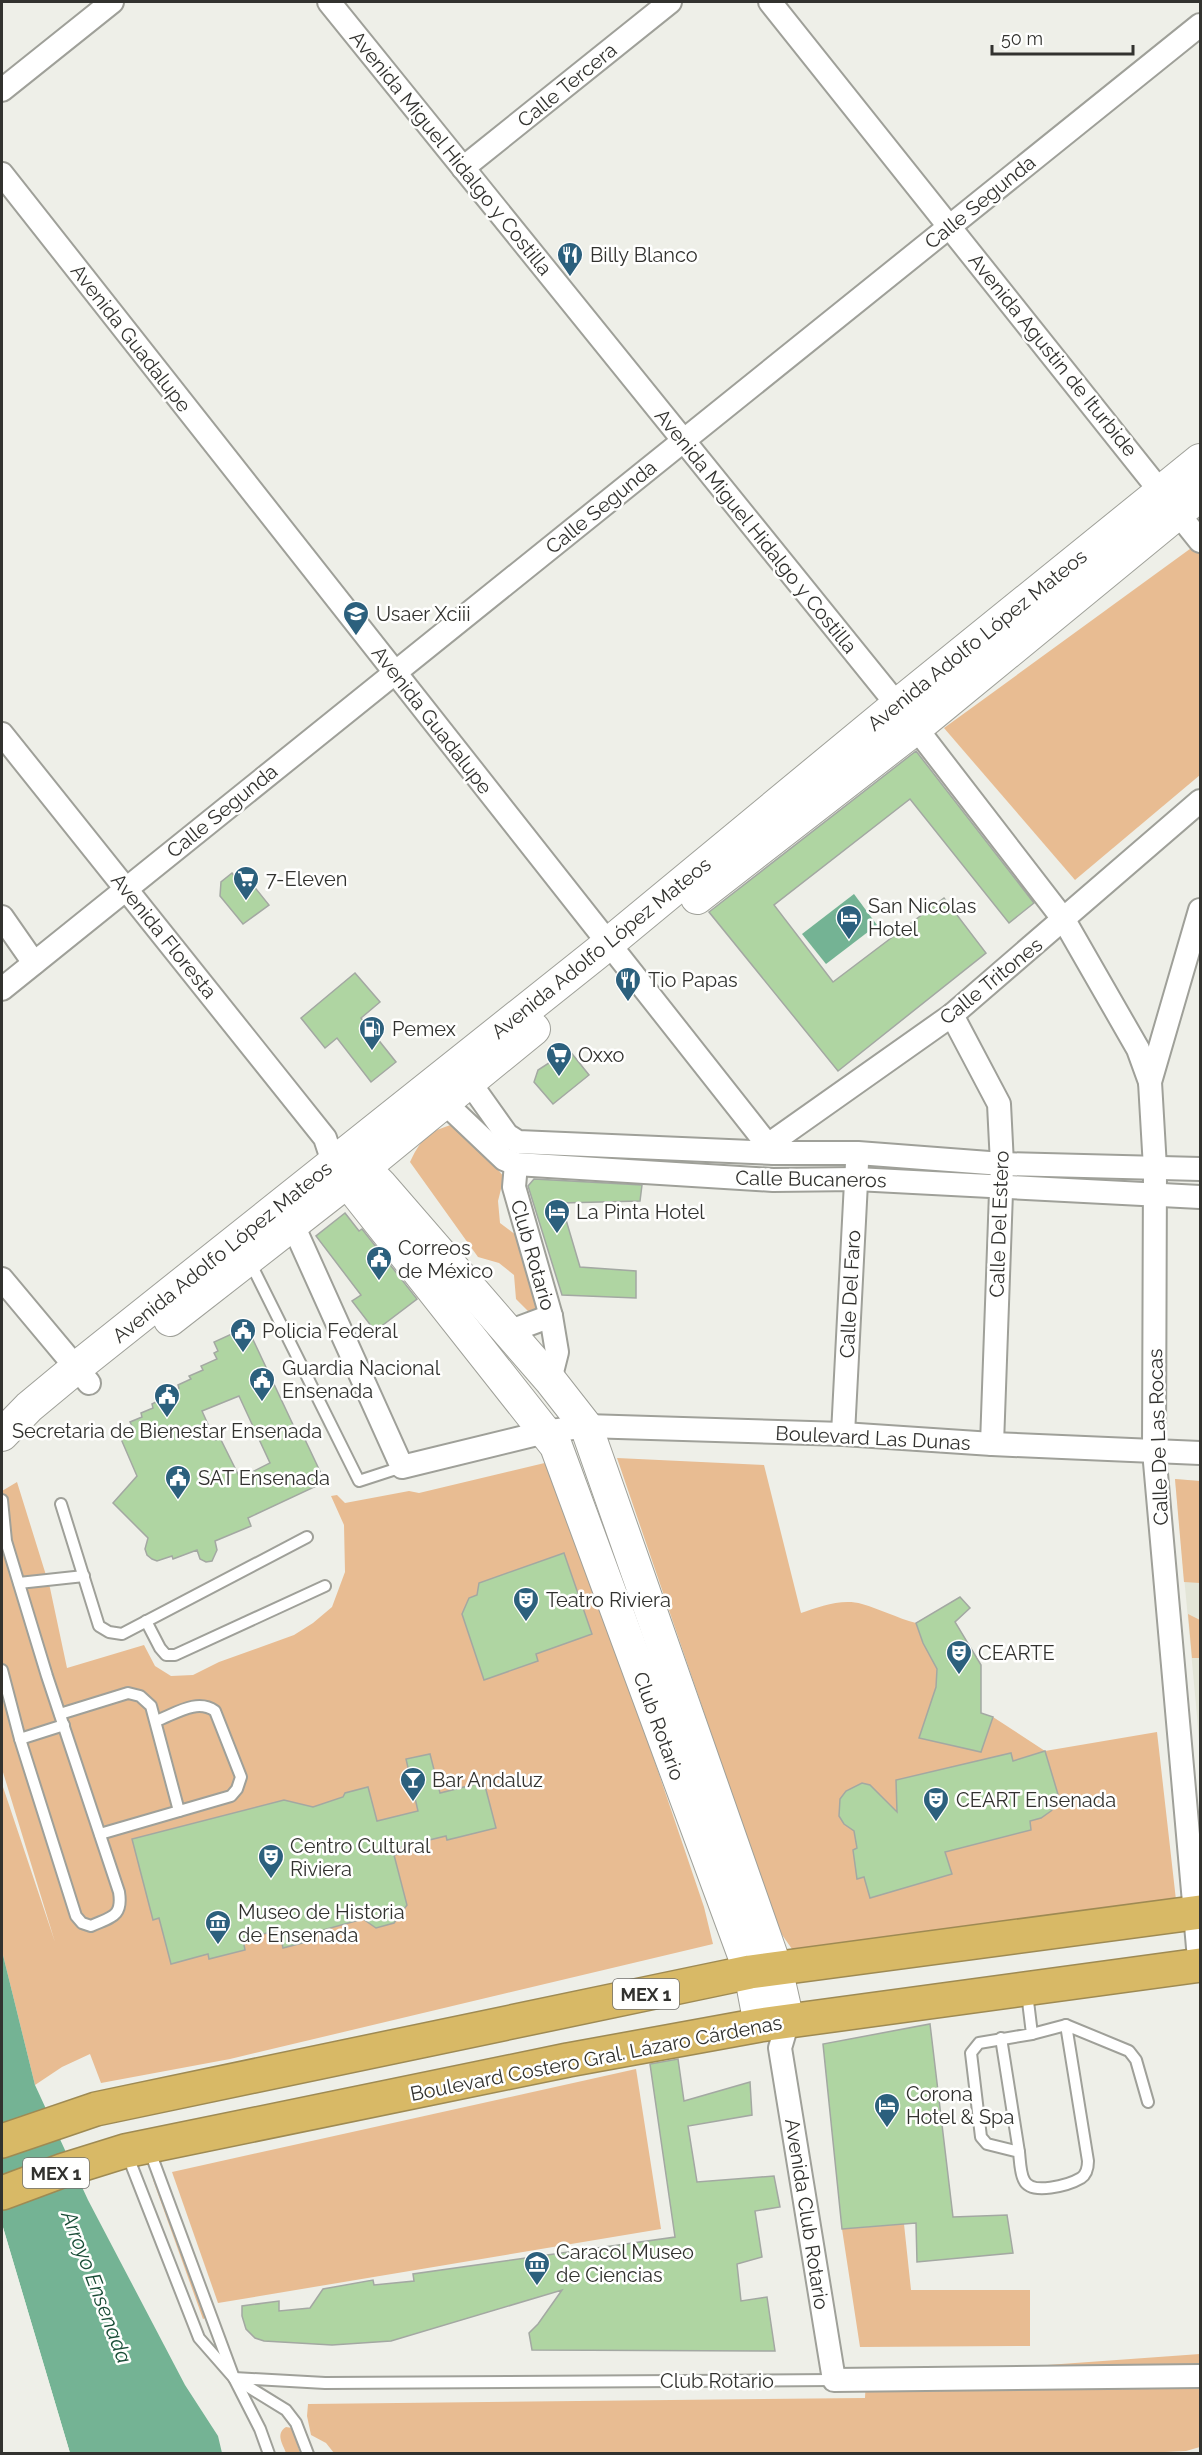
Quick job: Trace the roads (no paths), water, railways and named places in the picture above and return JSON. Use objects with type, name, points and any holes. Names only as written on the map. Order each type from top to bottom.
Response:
[{"type":"highway","name":"MEX 1","points":[[2,2141],[46,2124],[96,2109],[763,1970],[1198,1912]]},
{"type":"highway","name":"Boulevard Costero Gral. Lázaro Cárdenas","points":[[2,2193],[64,2170],[128,2151],[556,2063],[776,2031],[1026,1989],[1200,1965]]},
{"type":"main road","name":"Avenida Adolfo López Mateos","points":[[82,1375],[343,1160],[615,950],[1180,499],[1200,460]]},
{"type":"main road","name":"Avenida Adolfo López Mateos","points":[[2,1435],[29,1407],[82,1375],[249,1259],[293,1225],[343,1160],[445,1103],[470,1083],[615,950]]},
{"type":"main road","name":"Avenida Floresta","points":[[343,1160],[508,1332],[586,1426]]},
{"type":"main road","name":"Avenida Floresta","points":[[343,1160],[545,1432]]},
{"type":"main road","points":[[2,1456],[82,1375]]},
{"type":"main road","name":"Club Rotario","points":[[586,1426],[763,1970],[776,2031]]},
{"type":"main road","name":"Club Rotario","points":[[545,1432],[556,1446],[763,1970]]},
{"type":"street","points":[[2,90],[112,2]]},
{"type":"street","name":"Avenida Miguel Hidalgo y Costilla","points":[[328,2],[906,716],[1064,920],[1138,1049],[1150,1082]]},
{"type":"street","name":"Calle Tercera","points":[[463,168],[670,2]]},
{"type":"street","name":"Avenida Agustin de Iturbide","points":[[770,2],[950,226],[1180,499],[1200,541]]},
{"type":"street","name":"Calle Segunda","points":[[2,989],[1200,25]]},
{"type":"street","name":"Avenida Guadalupe","points":[[2,174],[771,1149]]},
{"type":"street","name":"Avenida Floresta","points":[[2,734],[343,1160]]},
{"type":"street","name":"Calle Tritones","points":[[771,1149],[952,1015],[1200,801]]},
{"type":"street","name":"Calle De Las Rocas","points":[[1200,910],[1150,1082],[1155,1168],[1154,1451],[1198,1912],[1200,1970]]},
{"type":"street","points":[[2,917],[34,963]]},
{"type":"street","name":"Calle Del Estero","points":[[952,1015],[999,1104],[1001,1174],[992,1444]]},
{"type":"street","name":"Calle Bucaneros","points":[[470,1083],[507,1135],[518,1142],[858,1153],[1155,1194],[1200,1197]]},
{"type":"street","points":[[445,1103],[504,1159],[516,1164]]},
{"type":"street","points":[[771,1149],[772,1180]]},
{"type":"street","name":"Calle Del Faro","points":[[843,1434],[858,1153]]},
{"type":"street","name":"Calle Bucaneros","points":[[516,1164],[772,1180],[1155,1168],[1200,1169]]},
{"type":"street","name":"Club Rotario","points":[[516,1164],[514,1187],[551,1316],[557,1352],[550,1380]]},
{"type":"street","points":[[293,1225],[402,1467]]},
{"type":"street","points":[[2,1279],[82,1375]]},
{"type":"street","points":[[508,1332],[551,1316]]},
{"type":"street","name":"Boulevard Las Dunas","points":[[402,1467],[545,1432],[586,1426],[843,1434],[992,1444],[1200,1453]]},
{"type":"street","name":"Avenida Club Rotario","points":[[776,2031],[834,2380]]},
{"type":"street","name":"Club Rotario","points":[[834,2380],[1200,2376]]},
{"type":"lane","points":[[249,1259],[359,1482],[402,1467]]},
{"type":"lane","points":[[2,1500],[4,1539],[119,1892],[121,1905],[115,1916],[91,1926],[81,1923],[76,1916],[2,1670]]},
{"type":"lane","points":[[61,1504],[99,1626],[109,1632],[122,1634],[307,1537]]},
{"type":"lane","points":[[19,1583],[84,1576]]},
{"type":"lane","points":[[146,1621],[160,1648],[166,1654],[175,1655],[325,1587]]},
{"type":"lane","points":[[60,1714],[128,1693],[140,1696],[151,1706],[179,1810]]},
{"type":"lane","points":[[100,1834],[231,1796],[237,1789],[241,1777],[215,1711],[209,1706],[195,1705],[156,1721]]},
{"type":"lane","points":[[21,1739],[64,1725]]},
{"type":"lane","points":[[1026,1989],[1032,2034]]},
{"type":"lane","points":[[1001,2038],[1024,2181],[1031,2188],[1041,2190],[1082,2177],[1088,2170],[1066,2025]]},
{"type":"lane","points":[[1019,2152],[987,2144],[981,2137],[971,2053],[979,2043],[1032,2034],[1066,2025],[1129,2051],[1136,2060],[1148,2102]]},
{"type":"lane","points":[[128,2151],[199,2338],[234,2378],[286,2410],[296,2422],[308,2454]]},
{"type":"lane","points":[[128,2151],[260,2429],[269,2454]]},
{"type":"lane","name":"Club Rotario","points":[[234,2378],[325,2384],[834,2380]]},
{"type":"water","points":[[854,894],[877,925],[826,964],[802,934]]},
{"type":"water","name":"Arroyo Ensenada","points":[[2,1951],[35,2085],[88,2200],[185,2385],[218,2436],[222,2453],[70,2453],[2,2224]]},
{"type":"place","name":"Billy Blanco","points":[[570,278]]},
{"type":"place","name":"Usaer Xciii","points":[[356,637]]},
{"type":"place","name":"7-Eleven","points":[[246,902]]},
{"type":"place","name":"San Nicolas Hotel","points":[[849,941]]},
{"type":"place","name":"Tio Papas","points":[[628,1003]]},
{"type":"place","name":"Pemex","points":[[372,1052]]},
{"type":"place","name":"Oxxo","points":[[559,1078]]},
{"type":"place","name":"La Pinta Hotel","points":[[557,1235]]},
{"type":"place","name":"Correos de México","points":[[379,1282]]},
{"type":"place","name":"Policia Federal","points":[[243,1354]]},
{"type":"place","name":"Guardia Nacional Ensenada","points":[[262,1403]]},
{"type":"place","name":"Secretaria de Bienestar Ensenada","points":[[167,1419]]},
{"type":"place","name":"SAT Ensenada","points":[[178,1501]]},
{"type":"place","name":"Teatro Riviera","points":[[526,1623]]},
{"type":"place","name":"CEARTE","points":[[959,1676]]},
{"type":"place","name":"Bar Andaluz","points":[[413,1803]]},
{"type":"place","name":"CEART Ensenada","points":[[936,1823]]},
{"type":"place","name":"Centro Cultural Riviera","points":[[271,1880]]},
{"type":"place","name":"Museo de Historia de Ensenada","points":[[218,1946]]},
{"type":"place","name":"Corona Hotel & Spa","points":[[887,2129]]},
{"type":"place","name":"Caracol Museo de Ciencias","points":[[537,2287]]}]
